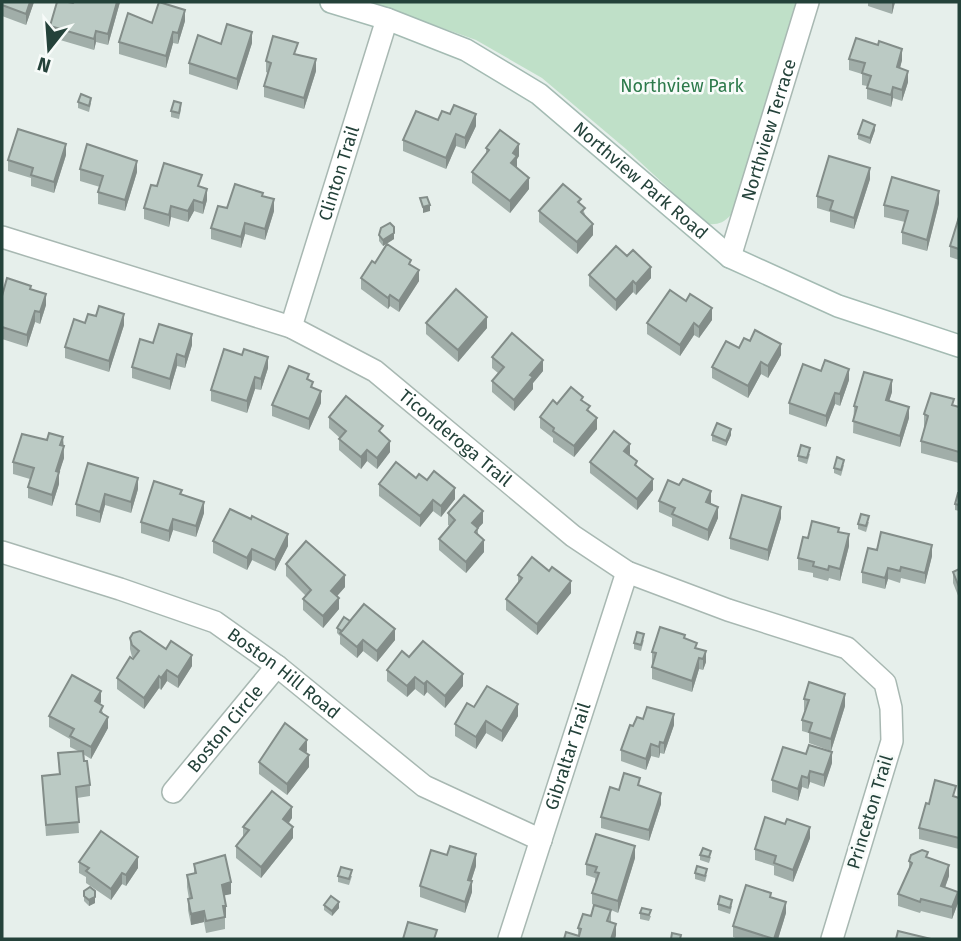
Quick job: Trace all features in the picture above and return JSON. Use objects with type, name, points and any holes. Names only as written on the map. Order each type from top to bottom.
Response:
[{"type":"street","name":"Northview Park Road","points":[[331,2],[387,19],[466,50],[539,94],[730,257],[838,306],[959,346]]},
{"type":"street","name":"Northview Terrace","points":[[730,257],[808,2]]},
{"type":"street","name":"Clinton Trail","points":[[291,327],[387,19]]},
{"type":"street","name":"Ticonderoga Trail","points":[[2,237],[291,327],[375,370],[573,536],[627,572],[727,610],[847,648],[885,682]]},
{"type":"street","name":"Boston Hill Road","points":[[2,552],[215,622],[277,666],[424,786],[541,840]]},
{"type":"street","name":"Gibraltar Trail","points":[[509,939],[627,572]]},
{"type":"street","name":"Boston Circle","points":[[173,792],[277,666]]},
{"type":"street","name":"Princeton Trail","points":[[832,939],[892,741],[891,708],[885,682]]},
{"type":"green space","name":"Northview Park","points":[[369,2],[796,2],[731,215],[720,223],[707,224],[626,149],[542,78],[476,40]]},
{"type":"building","points":[[2,2],[30,2],[26,14],[2,5]]},
{"type":"building","points":[[57,2],[117,2],[108,34],[96,31],[94,39],[50,26]]},
{"type":"building","points":[[159,2],[185,10],[178,33],[173,32],[166,56],[119,42],[128,13],[152,23]]},
{"type":"building","points":[[227,24],[252,32],[237,79],[189,63],[198,35],[221,44]]},
{"type":"building","points":[[273,36],[298,43],[294,54],[316,59],[304,98],[264,86],[271,63],[266,61]]},
{"type":"building","points":[[856,38],[878,45],[879,41],[902,49],[897,67],[908,71],[902,90],[893,87],[891,95],[867,88],[871,76],[862,73],[865,63],[849,59]]},
{"type":"building","points":[[81,94],[91,98],[89,106],[78,102]]},
{"type":"building","points":[[174,101],[181,103],[179,113],[171,111]]},
{"type":"building","points":[[454,105],[476,114],[465,138],[456,134],[446,158],[403,140],[416,111],[438,120],[442,111],[450,114]]},
{"type":"building","points":[[863,120],[875,125],[870,138],[858,134]]},
{"type":"building","points":[[18,129],[66,144],[54,182],[31,175],[33,168],[8,160]]},
{"type":"building","points":[[500,130],[519,144],[513,153],[517,156],[511,163],[529,178],[510,201],[472,172]]},
{"type":"building","points":[[87,144],[137,161],[125,200],[98,192],[103,176],[80,169]]},
{"type":"building","points":[[829,156],[870,168],[854,218],[830,210],[833,201],[817,196]]},
{"type":"building","points":[[164,163],[202,175],[198,186],[207,189],[203,203],[194,200],[188,211],[171,206],[169,215],[144,208],[151,185],[157,186]]},
{"type":"building","points":[[892,177],[939,191],[927,240],[902,232],[908,211],[884,205]]},
{"type":"building","points":[[235,184],[274,199],[265,229],[245,223],[241,237],[211,228],[218,206],[227,208]]},
{"type":"building","points":[[563,184],[581,199],[578,202],[585,208],[581,212],[593,224],[577,242],[539,211]]},
{"type":"building","points":[[427,197],[430,205],[423,207],[420,198]]},
{"type":"building","points":[[959,217],[959,249],[950,246]]},
{"type":"building","points":[[390,223],[394,227],[394,233],[383,240],[379,235],[381,228]]},
{"type":"building","points":[[387,244],[411,260],[409,264],[419,270],[399,301],[390,295],[388,298],[361,278]]},
{"type":"building","points":[[616,246],[627,256],[633,250],[651,267],[636,284],[633,281],[616,300],[589,275]]},
{"type":"building","points":[[7,278],[46,294],[40,312],[35,311],[27,335],[2,327],[2,296]]},
{"type":"building","points":[[456,289],[487,317],[458,350],[426,323]]},
{"type":"building","points":[[670,290],[686,301],[690,294],[712,308],[699,327],[694,323],[680,345],[647,323]]},
{"type":"building","points":[[99,306],[124,314],[109,361],[65,347],[74,319],[85,323],[88,314],[96,316]]},
{"type":"building","points":[[159,324],[192,334],[185,357],[177,354],[170,379],[132,367],[140,339],[153,343]]},
{"type":"building","points":[[755,330],[781,344],[768,366],[761,362],[748,386],[712,367],[726,341],[739,348],[744,338],[750,341]]},
{"type":"building","points":[[512,333],[543,360],[514,400],[492,381],[504,367],[492,357]]},
{"type":"building","points":[[224,349],[242,355],[244,349],[268,357],[261,379],[255,377],[247,401],[211,390]]},
{"type":"building","points":[[825,360],[849,369],[840,394],[835,393],[826,416],[789,403],[803,364],[821,371]]},
{"type":"building","points":[[289,366],[309,374],[307,379],[313,382],[311,387],[321,391],[309,419],[272,405]]},
{"type":"building","points":[[864,372],[892,380],[886,400],[909,407],[900,436],[853,421],[857,407],[854,406]]},
{"type":"building","points":[[571,387],[583,397],[581,400],[590,406],[587,410],[597,418],[574,446],[553,431],[554,428],[540,417],[553,400],[557,404]]},
{"type":"building","points":[[931,393],[954,399],[952,405],[959,407],[959,452],[921,441],[928,416],[924,414]]},
{"type":"building","points":[[346,396],[383,426],[379,431],[390,441],[377,458],[367,450],[361,457],[339,439],[346,431],[329,417]]},
{"type":"building","points":[[717,423],[731,429],[726,441],[712,435]]},
{"type":"building","points":[[614,431],[630,444],[624,451],[637,461],[635,465],[653,479],[637,499],[590,462]]},
{"type":"building","points":[[49,433],[63,437],[60,445],[64,446],[52,495],[28,487],[34,468],[13,462],[22,434],[47,440]]},
{"type":"building","points":[[801,445],[810,448],[807,458],[798,456]]},
{"type":"building","points":[[837,457],[844,460],[841,470],[834,468]]},
{"type":"building","points":[[396,462],[416,478],[419,474],[427,480],[434,471],[455,488],[441,506],[433,500],[420,516],[379,484]]},
{"type":"building","points":[[88,463],[138,478],[131,502],[105,494],[100,512],[76,504]]},
{"type":"building","points":[[683,479],[711,491],[706,502],[718,507],[708,530],[672,514],[675,508],[659,501],[668,480],[679,485]]},
{"type":"building","points":[[154,481],[182,490],[180,494],[204,502],[196,526],[173,519],[169,531],[141,522]]},
{"type":"building","points":[[464,495],[483,511],[472,523],[478,528],[475,532],[484,540],[466,562],[439,539],[455,520],[448,513]]},
{"type":"building","points":[[742,495],[781,507],[768,550],[730,538]]},
{"type":"building","points":[[230,509],[251,519],[252,516],[288,534],[275,560],[252,549],[247,558],[213,541]]},
{"type":"building","points":[[861,514],[869,516],[866,526],[858,524]]},
{"type":"building","points":[[812,521],[839,528],[838,532],[849,534],[840,569],[829,566],[828,570],[813,566],[814,562],[798,558],[803,537],[808,538]]},
{"type":"building","points":[[881,532],[932,545],[925,573],[901,567],[900,571],[888,568],[885,578],[862,572],[868,548],[877,550]]},
{"type":"building","points":[[306,541],[345,575],[331,591],[339,598],[323,616],[303,599],[311,590],[286,564]]},
{"type":"building","points":[[532,557],[549,571],[552,567],[571,581],[537,624],[506,599],[522,578],[518,575]]},
{"type":"building","points":[[959,569],[959,587],[953,572]]},
{"type":"building","points":[[364,604],[395,629],[377,651],[363,640],[357,647],[340,633]]},
{"type":"building","points":[[344,617],[350,621],[342,631],[337,628]]},
{"type":"building","points":[[660,627],[685,635],[684,638],[697,643],[695,648],[706,651],[703,659],[699,658],[692,681],[652,667],[656,653],[652,652]]},
{"type":"building","points":[[140,631],[166,649],[171,641],[192,655],[178,677],[167,670],[161,678],[159,676],[144,698],[117,678],[130,657],[133,659],[139,651],[132,645],[130,638],[133,633]]},
{"type":"building","points":[[637,632],[644,634],[641,645],[634,643]]},
{"type":"building","points":[[423,641],[463,674],[445,696],[427,681],[424,684],[415,677],[407,686],[387,670],[402,651],[409,657]]},
{"type":"building","points":[[72,675],[101,691],[95,701],[103,706],[100,712],[108,717],[91,747],[70,736],[74,729],[49,716]]},
{"type":"building","points":[[809,682],[845,694],[831,739],[809,732],[812,723],[802,720],[809,700],[804,699]]},
{"type":"building","points":[[487,686],[518,704],[502,731],[486,721],[476,737],[455,724],[467,703],[474,707]]},
{"type":"building","points":[[647,707],[674,714],[664,743],[660,742],[659,747],[651,744],[646,759],[621,750],[630,725],[633,726],[637,717],[643,719]]},
{"type":"building","points":[[285,723],[307,740],[300,749],[309,755],[287,784],[259,762]]},
{"type":"building","points":[[809,745],[832,752],[824,775],[810,771],[808,778],[802,776],[798,789],[772,780],[783,747],[806,754]]},
{"type":"building","points":[[83,751],[90,785],[76,787],[79,822],[46,825],[42,776],[60,774],[58,753]]},
{"type":"building","points":[[624,773],[640,778],[638,785],[661,793],[649,830],[601,817],[610,787],[619,790]]},
{"type":"building","points":[[935,780],[956,786],[953,796],[959,798],[959,838],[919,828]]},
{"type":"building","points":[[272,791],[292,807],[283,819],[293,827],[261,867],[236,846],[249,830],[243,827]]},
{"type":"building","points":[[765,817],[785,824],[787,819],[810,827],[793,870],[774,863],[776,856],[755,849]]},
{"type":"building","points":[[101,831],[138,857],[126,875],[122,873],[111,889],[86,871],[89,868],[79,862]]},
{"type":"building","points":[[596,834],[635,846],[618,901],[592,893],[599,873],[595,872],[597,867],[586,864]]},
{"type":"building","points":[[450,846],[476,854],[468,880],[472,881],[465,902],[420,886],[431,850],[447,855]]},
{"type":"building","points":[[703,848],[711,851],[709,857],[700,855]]},
{"type":"building","points":[[922,850],[928,852],[926,857],[949,865],[941,886],[958,892],[952,907],[921,899],[920,902],[898,894],[912,863],[909,861],[911,855]]},
{"type":"building","points":[[225,855],[231,882],[222,885],[225,917],[206,921],[204,911],[191,914],[188,899],[192,898],[187,875],[196,873],[194,864]]},
{"type":"building","points":[[697,866],[707,869],[705,876],[695,873]]},
{"type":"building","points":[[341,867],[352,870],[349,879],[338,876]]},
{"type":"building","points":[[746,885],[771,893],[770,897],[786,902],[774,939],[733,926]]},
{"type":"building","points":[[90,887],[95,891],[95,897],[89,900],[84,896],[84,891]]},
{"type":"building","points":[[331,896],[339,902],[332,911],[324,905]]},
{"type":"building","points":[[720,896],[732,900],[730,908],[718,904]]},
{"type":"building","points":[[594,905],[611,910],[607,921],[616,924],[611,939],[564,939],[566,932],[579,936],[581,929],[578,928],[583,914],[591,916]]},
{"type":"building","points":[[642,908],[651,910],[649,915],[640,913]]},
{"type":"building","points":[[408,922],[437,930],[434,939],[403,939]]},
{"type":"building","points":[[898,931],[931,939],[896,939]]},
{"type":"building","points":[[672,933],[681,935],[680,939],[671,939]]}]
